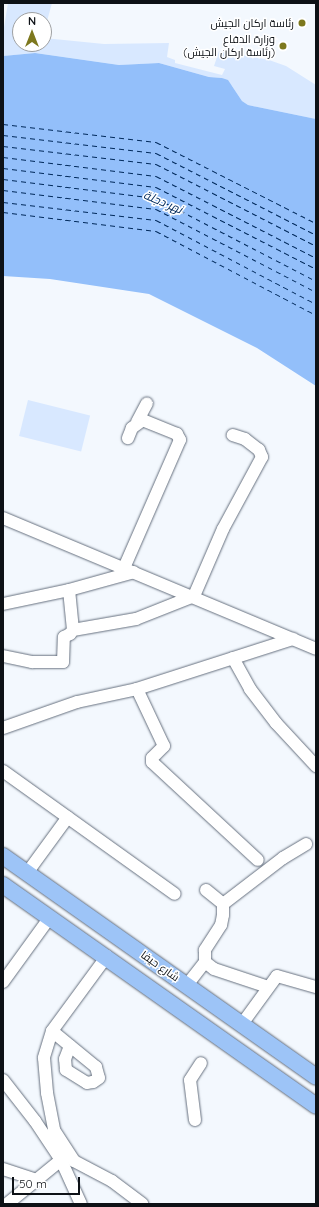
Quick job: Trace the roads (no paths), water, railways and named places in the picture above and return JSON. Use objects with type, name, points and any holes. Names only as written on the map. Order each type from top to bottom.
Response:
[{"type":"main road","name":"شارع حيفا","points":[[3,856],[316,1077]]},
{"type":"main road","name":"شارع حيفا","points":[[3,885],[107,956],[316,1106]]},
{"type":"street","points":[[128,438],[147,403]]},
{"type":"street","points":[[129,570],[180,440],[177,434],[166,429],[142,420],[137,422]]},
{"type":"street","points":[[3,656],[32,662],[60,663],[65,658],[64,637],[70,634],[73,630],[136,619],[194,596],[223,529],[262,457],[259,450],[245,439],[233,435]]},
{"type":"street","points":[[3,518],[194,596],[316,649]]},
{"type":"street","points":[[3,604],[69,590],[129,570]]},
{"type":"street","points":[[69,590],[73,630]]},
{"type":"street","points":[[3,728],[77,702],[137,689],[293,639]]},
{"type":"street","points":[[233,658],[250,689],[276,723],[316,766]]},
{"type":"street","points":[[137,689],[164,746],[152,758],[152,762],[258,860]]},
{"type":"street","points":[[3,770],[175,894]]},
{"type":"street","points":[[27,873],[68,817]]},
{"type":"street","points":[[223,904],[283,858],[306,844]]},
{"type":"street","points":[[206,890],[223,904]]},
{"type":"street","points":[[187,985],[205,962],[205,950],[223,920],[223,904]]},
{"type":"street","points":[[3,982],[50,917]]},
{"type":"street","points":[[107,956],[52,1031],[44,1058],[47,1093],[54,1130],[74,1161],[112,1181],[142,1204]]},
{"type":"street","points":[[205,962],[214,969],[268,987]]},
{"type":"street","points":[[242,1024],[277,976],[316,987]]},
{"type":"street","points":[[52,1031],[70,1046]]},
{"type":"street","points":[[195,1120],[190,1080],[200,1063]]},
{"type":"street","points":[[3,1080],[35,1120],[62,1160],[81,1204]]},
{"type":"street","points":[[7,1204],[62,1160]]},
{"type":"street","points":[[3,1170],[37,1180]]},
{"type":"water","name":"نهر دجلة","points":[[35,53],[119,65],[159,63],[209,77],[228,80],[242,101],[248,105],[316,119],[316,386],[257,348],[149,294],[50,279],[3,276],[3,56]]},
{"type":"place","name":"رئاسة اركان الجيش","points":[[302,23]]},
{"type":"place","name":"وزارة الدفاع (رئاسة اركان الجيش)","points":[[283,46]]}]
